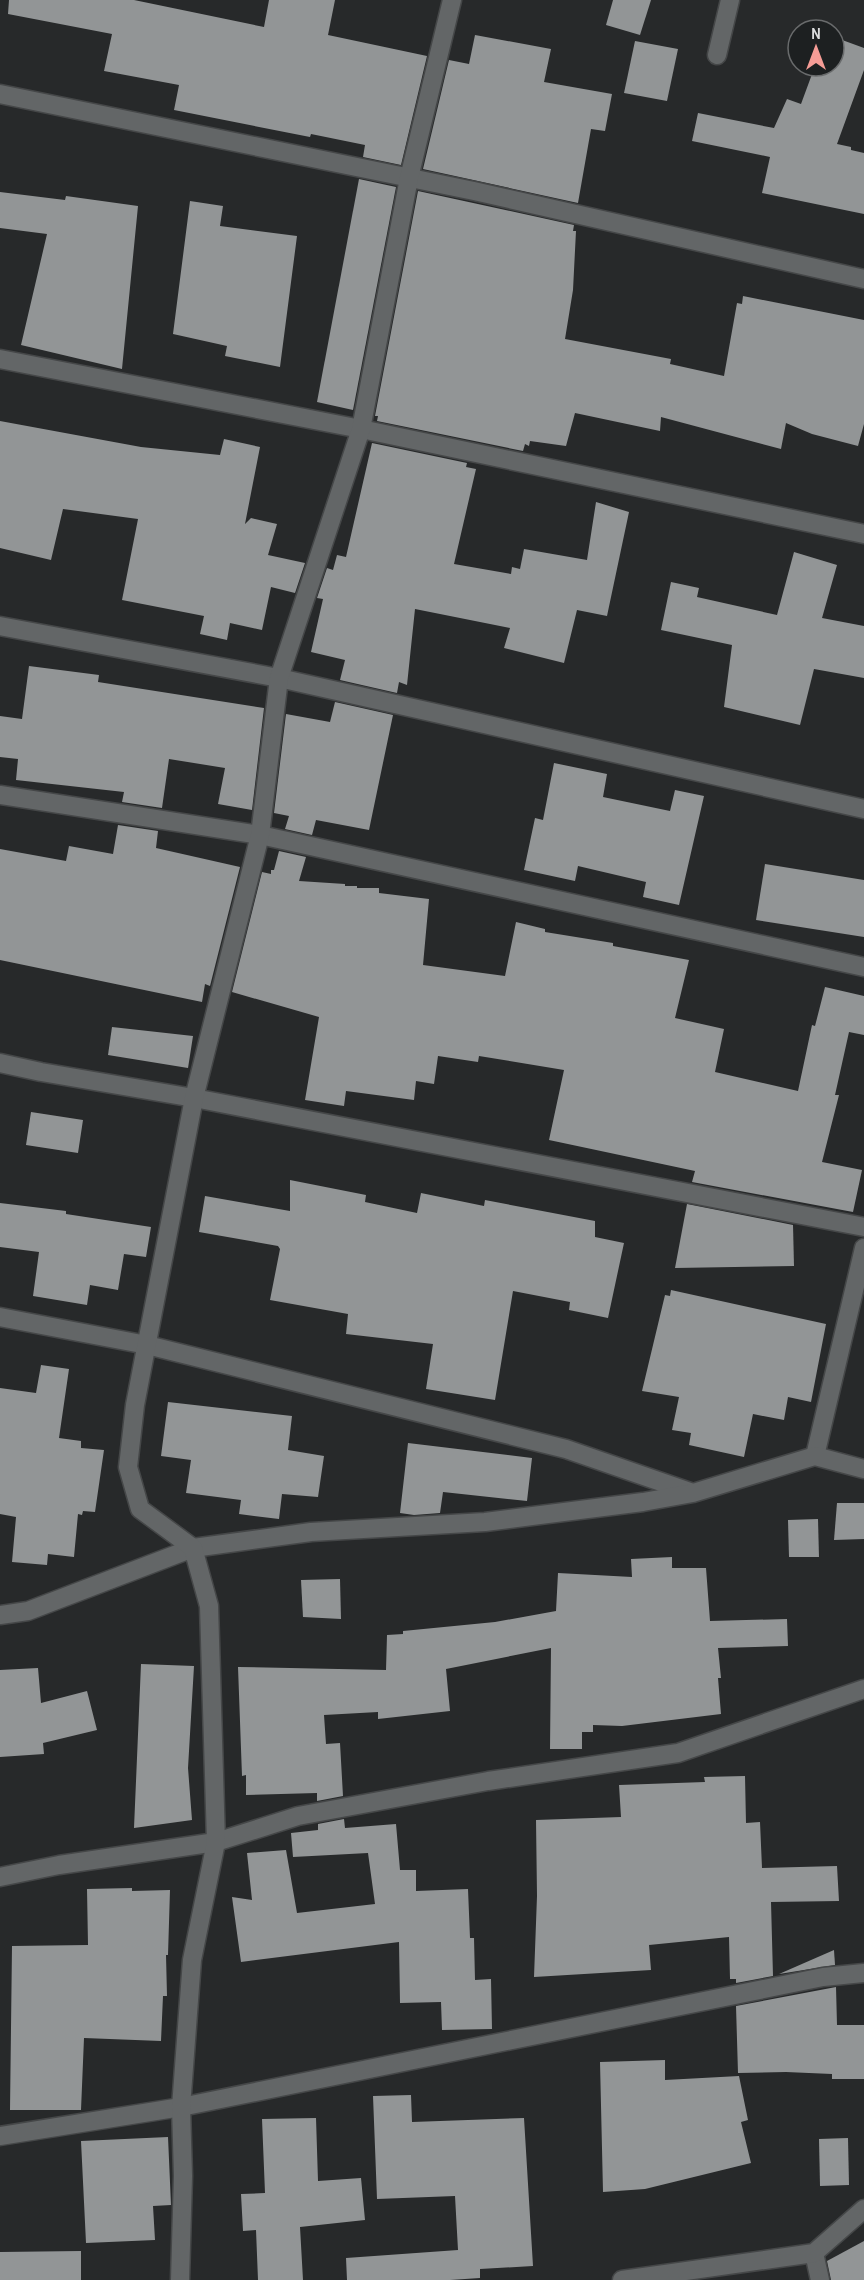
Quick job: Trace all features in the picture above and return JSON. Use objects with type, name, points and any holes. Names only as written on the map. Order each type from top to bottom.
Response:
[{"type":"street","points":[[180,2280],[183,2176],[181,2107],[192,1960],[216,1842],[209,1606],[193,1548],[140,1509],[128,1467],[135,1405],[194,1098],[260,835],[279,678],[361,429],[409,178],[452,0]]},
{"type":"street","points":[[717,55],[730,0]]},
{"type":"street","points":[[0,94],[409,178],[864,279]]},
{"type":"street","points":[[0,359],[361,429],[864,534]]},
{"type":"street","points":[[0,626],[279,678],[864,809]]},
{"type":"street","points":[[0,795],[260,835],[864,967]]},
{"type":"street","points":[[0,1063],[864,1227]]},
{"type":"street","points":[[815,1456],[864,1248]]},
{"type":"street","points":[[0,1317],[147,1345],[566,1449],[693,1493]]},
{"type":"street","points":[[0,1615],[28,1611],[193,1548],[310,1532],[485,1522],[693,1493],[815,1456],[864,1469]]},
{"type":"street","points":[[0,1602],[28,1611]]},
{"type":"street","points":[[0,1877],[59,1865],[216,1842],[298,1815],[488,1781],[678,1753],[864,1689]]},
{"type":"street","points":[[0,2136],[181,2107],[823,1977],[864,1973]]},
{"type":"street","points":[[622,2280],[814,2253],[864,2209]]},
{"type":"street","points":[[814,2253],[820,2280]]},
{"type":"building","points":[[9,0],[134,0],[264,27],[269,0],[335,0],[328,35],[427,56],[401,165],[363,157],[365,145],[311,134],[310,137],[174,110],[179,85],[104,71],[112,34],[8,14]]},
{"type":"building","points":[[613,0],[651,0],[640,35],[606,25]]},
{"type":"building","points":[[475,35],[551,49],[544,82],[612,94],[605,131],[591,129],[578,203],[423,169],[449,60],[469,64]]},
{"type":"building","points":[[635,41],[678,49],[667,101],[624,93]]},
{"type":"building","points":[[846,41],[864,48],[864,70],[837,144],[864,153],[864,214],[762,193],[770,157],[692,141],[698,113],[774,128],[787,99],[801,104],[811,78],[846,78]]},
{"type":"building","points":[[359,179],[396,187],[353,410],[317,402]]},
{"type":"building","points":[[418,191],[574,225],[573,231],[576,231],[573,290],[565,339],[671,359],[670,364],[724,376],[737,303],[742,304],[743,296],[864,320],[864,424],[858,446],[812,434],[786,423],[781,449],[661,417],[660,431],[575,413],[566,446],[530,441],[529,446],[525,444],[523,451],[377,421],[378,416],[375,416]]},
{"type":"building","points":[[0,192],[65,200],[66,196],[138,206],[122,369],[21,345],[47,234],[0,228]]},
{"type":"building","points":[[190,201],[223,206],[220,226],[297,236],[280,367],[225,356],[227,346],[173,334]]},
{"type":"building","points":[[0,421],[141,447],[220,455],[224,439],[260,447],[245,524],[251,518],[277,524],[268,555],[305,563],[295,593],[271,587],[262,630],[230,623],[227,640],[200,634],[204,616],[122,600],[138,519],[63,509],[51,560],[0,548]]},
{"type":"building","points":[[372,443],[467,463],[466,467],[476,469],[454,564],[511,574],[512,567],[520,569],[524,549],[587,560],[596,502],[629,512],[607,616],[577,610],[564,663],[504,648],[510,628],[415,609],[407,685],[399,682],[397,693],[340,680],[345,660],[311,652],[323,599],[317,598],[327,568],[333,570],[337,555],[346,557]]},
{"type":"building","points":[[794,552],[837,565],[822,618],[864,626],[864,678],[814,669],[800,725],[724,707],[732,645],[661,630],[671,582],[699,588],[697,597],[777,615]]},
{"type":"building","points":[[29,666],[99,675],[98,682],[264,708],[252,810],[218,804],[225,768],[169,759],[162,808],[122,802],[124,792],[16,780],[18,759],[0,757],[0,716],[22,719]]},
{"type":"building","points":[[335,702],[393,715],[369,830],[316,820],[312,835],[285,829],[289,816],[274,813],[286,714],[330,722]]},
{"type":"building","points":[[554,763],[607,774],[603,797],[670,811],[675,790],[704,796],[679,905],[643,897],[646,882],[578,866],[575,881],[524,870],[535,818],[543,820]]},
{"type":"building","points":[[118,825],[158,831],[156,848],[240,867],[210,986],[205,984],[202,1002],[0,960],[0,849],[66,861],[69,846],[113,854]]},
{"type":"building","points":[[279,851],[306,857],[299,881],[345,884],[345,886],[357,886],[357,888],[379,888],[379,893],[429,899],[423,965],[505,976],[516,922],[545,929],[545,932],[613,943],[613,946],[689,960],[675,1018],[724,1029],[715,1072],[798,1091],[812,1025],[815,1026],[825,987],[864,996],[864,1035],[849,1032],[835,1095],[839,1095],[822,1162],[862,1170],[853,1212],[692,1182],[695,1171],[549,1140],[564,1070],[479,1056],[478,1062],[438,1056],[434,1084],[416,1081],[414,1100],[346,1091],[344,1106],[305,1100],[319,1017],[232,992],[262,872],[271,874]]},
{"type":"building","points":[[765,864],[864,880],[864,937],[756,920]]},
{"type":"building","points":[[112,1027],[193,1036],[188,1068],[108,1055]]},
{"type":"building","points":[[31,1112],[83,1120],[78,1153],[26,1145]]},
{"type":"building","points":[[290,1180],[366,1195],[365,1202],[417,1213],[421,1193],[484,1206],[485,1200],[595,1221],[595,1237],[624,1243],[608,1318],[569,1310],[570,1302],[513,1291],[495,1400],[426,1389],[433,1344],[346,1334],[348,1314],[270,1300],[280,1249],[278,1246],[199,1232],[205,1196],[290,1211]]},
{"type":"building","points":[[0,1203],[66,1211],[66,1214],[151,1227],[146,1257],[124,1254],[118,1290],[90,1285],[87,1305],[33,1296],[39,1252],[0,1247]]},
{"type":"building","points":[[687,1204],[793,1225],[794,1266],[675,1268]]},
{"type":"building","points":[[671,1290],[826,1324],[811,1402],[788,1397],[784,1420],[753,1414],[744,1457],[689,1445],[691,1433],[672,1430],[679,1397],[642,1391],[665,1295],[670,1296]]},
{"type":"building","points":[[41,1365],[69,1369],[59,1438],[81,1441],[81,1448],[104,1450],[95,1512],[83,1511],[82,1515],[78,1514],[74,1557],[48,1554],[47,1565],[12,1562],[16,1517],[0,1514],[0,1388],[36,1393]]},
{"type":"building","points":[[168,1402],[292,1416],[288,1450],[324,1456],[318,1497],[282,1494],[279,1519],[239,1514],[241,1500],[186,1493],[191,1460],[161,1456]]},
{"type":"building","points":[[408,1443],[532,1458],[527,1501],[443,1492],[440,1513],[414,1515],[400,1513]]},
{"type":"building","points":[[837,1503],[864,1503],[864,1539],[834,1540]]},
{"type":"building","points":[[818,1519],[819,1557],[789,1557],[788,1520]]},
{"type":"building","points":[[672,1557],[672,1568],[706,1568],[710,1621],[787,1619],[788,1646],[718,1648],[721,1714],[622,1726],[593,1725],[593,1732],[582,1732],[582,1749],[550,1749],[551,1648],[446,1669],[450,1711],[378,1719],[378,1712],[324,1715],[326,1744],[340,1743],[343,1796],[317,1801],[317,1793],[246,1795],[246,1775],[242,1776],[238,1667],[386,1670],[387,1635],[403,1634],[403,1631],[495,1622],[556,1611],[558,1573],[632,1577],[631,1559]]},
{"type":"building","points":[[340,1579],[341,1619],[303,1617],[301,1580]]},
{"type":"building","points":[[141,1664],[194,1666],[188,1768],[192,1820],[134,1828]]},
{"type":"building","points":[[38,1668],[41,1703],[87,1691],[97,1730],[43,1743],[44,1754],[0,1757],[0,1670]]},
{"type":"building","points":[[745,1776],[746,1823],[760,1822],[762,1868],[837,1866],[839,1901],[771,1902],[773,1976],[736,1983],[736,1979],[730,1979],[729,1937],[649,1945],[651,1970],[534,1977],[537,1896],[536,1820],[621,1817],[619,1785],[705,1782],[704,1777]]},
{"type":"building","points":[[344,1819],[345,1828],[396,1824],[400,1870],[416,1870],[416,1891],[468,1889],[470,1938],[474,1938],[475,1980],[491,1979],[492,2029],[442,2030],[441,2002],[400,2003],[399,1942],[241,1962],[232,1897],[252,1900],[247,1853],[286,1850],[297,1913],[375,1904],[368,1853],[293,1857],[291,1833],[318,1830],[318,1824]]},
{"type":"building","points":[[132,1888],[132,1891],[170,1890],[168,1955],[166,1955],[167,1996],[163,1996],[161,2041],[84,2038],[81,2110],[10,2110],[12,1946],[88,1945],[87,1889]]},
{"type":"building","points":[[834,1950],[835,1965],[779,1974]]},
{"type":"building","points":[[836,1987],[837,2025],[864,2025],[864,2079],[832,2079],[832,2074],[738,2073],[736,2006]]},
{"type":"building","points":[[665,2060],[665,2080],[739,2076],[748,2120],[741,2122],[751,2163],[645,2189],[603,2192],[600,2062]]},
{"type":"building","points":[[411,2095],[412,2122],[524,2118],[533,2266],[480,2269],[480,2278],[347,2280],[346,2258],[458,2250],[455,2196],[377,2199],[373,2096]]},
{"type":"building","points":[[316,2118],[318,2181],[361,2178],[365,2220],[300,2227],[303,2280],[258,2280],[256,2230],[243,2231],[241,2194],[265,2193],[262,2119]]},
{"type":"building","points":[[168,2137],[171,2205],[153,2206],[155,2240],[86,2243],[81,2141]]},
{"type":"building","points":[[848,2138],[849,2185],[820,2186],[819,2139]]},
{"type":"building","points":[[864,2241],[864,2280],[831,2280],[827,2261]]},
{"type":"building","points":[[81,2251],[81,2280],[0,2280],[0,2252]]}]
